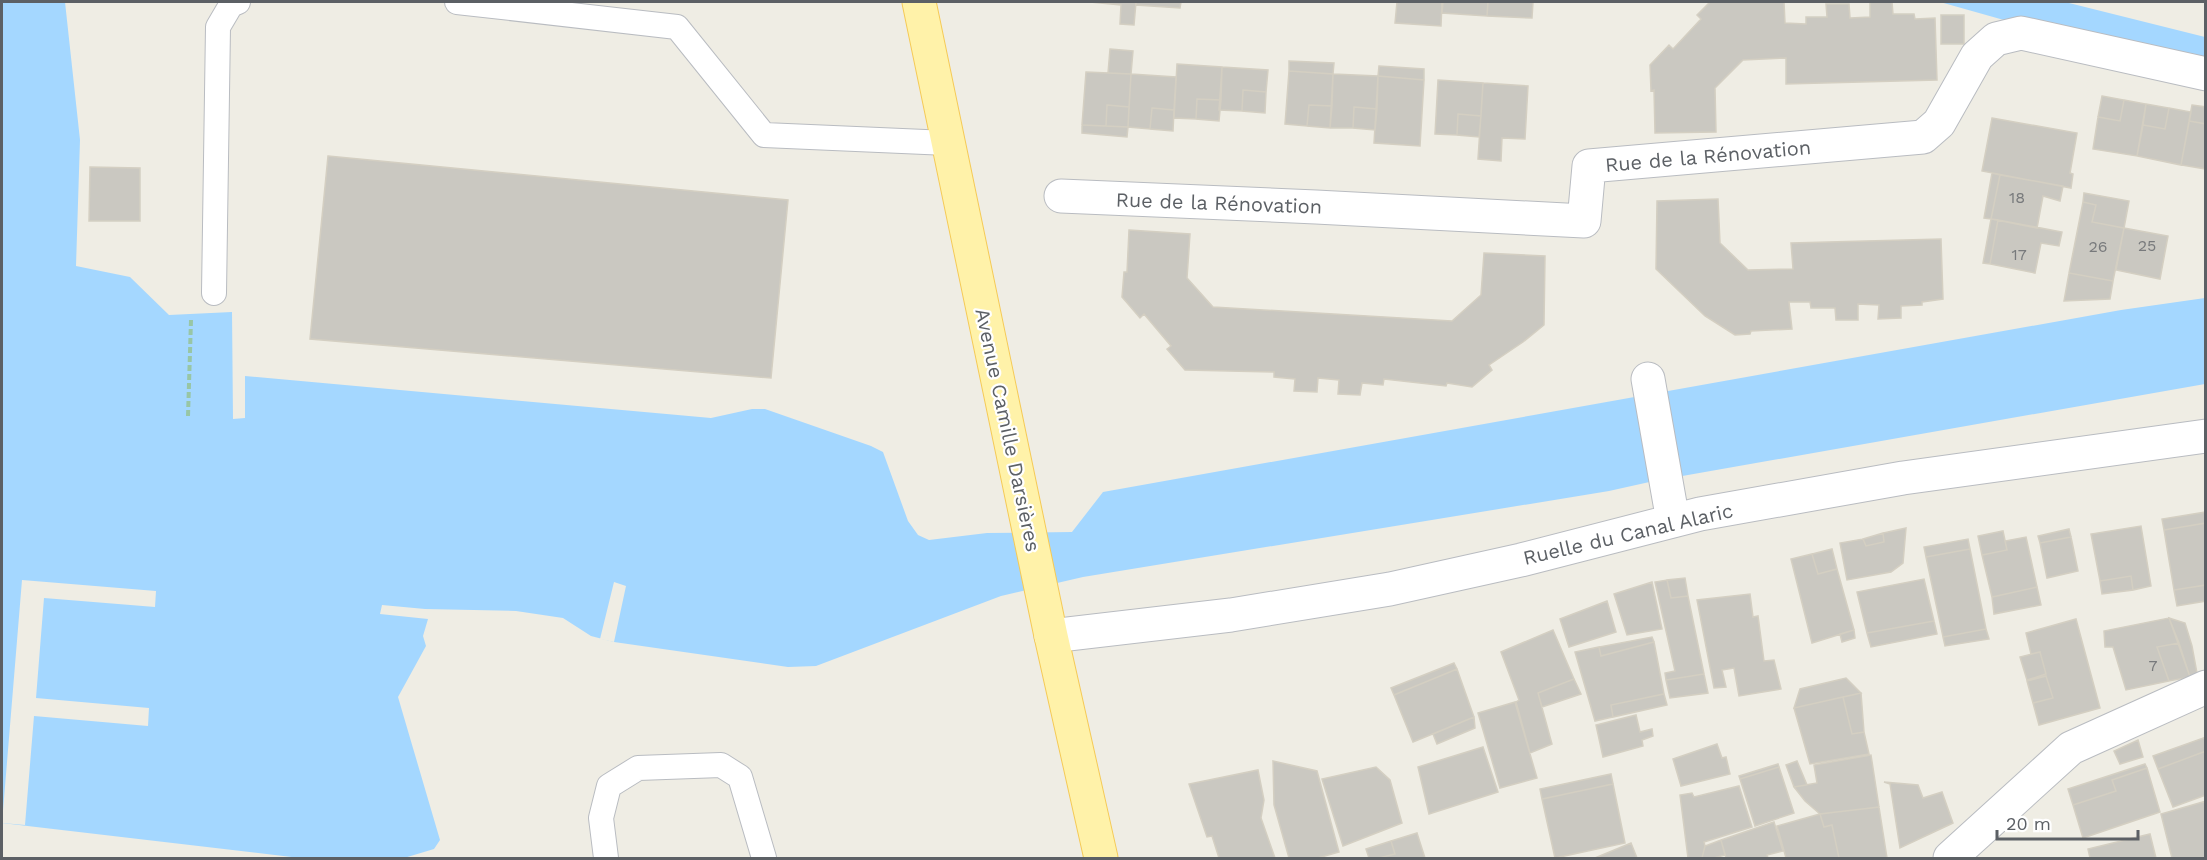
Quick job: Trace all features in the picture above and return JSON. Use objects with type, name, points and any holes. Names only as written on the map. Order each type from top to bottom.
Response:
[{"type":"main road","name":"Avenue Camille Darsières","points":[[919,2],[1051,636],[1101,858]]},
{"type":"street","name":"Rue de la Rénovation","points":[[1061,196],[1584,221],[1589,166],[1923,137],[1939,123],[1977,56],[1996,39],[2021,33],[2204,70]]},
{"type":"street","points":[[1648,379],[1673,521]]},
{"type":"street","name":"Ruelle du Canal Alaric","points":[[1051,636],[1231,615],[1390,589],[1521,560],[1700,514],[1903,478],[2205,436]]},
{"type":"street","points":[[1950,858],[2071,748],[2205,687]]},
{"type":"lane","points":[[214,293],[218,27],[231,5],[238,2]]},
{"type":"lane","points":[[457,2],[677,27],[764,135],[948,143]]},
{"type":"lane","points":[[606,858],[601,818],[609,786],[638,768],[721,765],[740,777],[764,858]]},
{"type":"path","points":[[188,417],[191,313]]},
{"type":"water","points":[[2,2],[65,2],[80,140],[76,266],[130,277],[169,315],[232,312],[233,419],[245,418],[245,376],[711,418],[752,409],[765,409],[883,452],[908,521],[918,535],[929,540],[987,533],[1072,532],[1103,492],[2121,310],[2205,298],[2205,384],[1654,481],[1609,491],[1083,577],[1001,596],[816,666],[788,667],[614,642],[591,636],[563,618],[516,611],[425,609],[382,605],[380,614],[428,619],[423,636],[426,646],[398,697],[440,840],[434,849],[404,858],[300,858],[2,823]]},
{"type":"water","points":[[1940,2],[2065,2],[2205,37],[2205,67],[2131,56]]},
{"type":"pier","points":[[22,580],[156,591],[155,607],[44,598],[36,698],[149,708],[148,726],[34,716],[25,825],[2,823]]},
{"type":"pier","points":[[614,582],[626,586],[614,642],[600,639]]},
{"type":"building","points":[[1090,2],[1136,2],[1134,25],[1120,24],[1121,5]]},
{"type":"building","points":[[1136,2],[1181,2],[1180,8],[1136,5]]},
{"type":"building","points":[[1397,2],[1442,2],[1441,26],[1395,23]]},
{"type":"building","points":[[1443,2],[1488,2],[1487,16],[1442,13]]},
{"type":"building","points":[[1488,2],[1533,2],[1532,18],[1487,16]]},
{"type":"building","points":[[1710,2],[1784,2],[1785,23],[1806,24],[1806,17],[1827,17],[1826,4],[1849,4],[1850,18],[1870,17],[1870,2],[1892,2],[1893,14],[1914,14],[1915,19],[1935,18],[1937,80],[1786,84],[1786,58],[1743,60],[1715,88],[1716,132],[1655,133],[1654,90],[1651,91],[1650,65],[1669,45],[1673,49],[1701,19],[1697,15]]},
{"type":"building","points":[[1941,15],[1964,15],[1964,44],[1941,44]]},
{"type":"building","points":[[1110,49],[1133,51],[1131,74],[1108,73]]},
{"type":"building","points":[[1289,61],[1334,63],[1333,74],[1289,71]]},
{"type":"building","points":[[1177,64],[1222,67],[1221,100],[1197,99],[1196,119],[1174,118]]},
{"type":"building","points":[[1379,66],[1424,69],[1424,80],[1378,76]]},
{"type":"building","points":[[1222,67],[1268,70],[1266,92],[1243,90],[1242,111],[1219,110]]},
{"type":"building","points":[[1289,71],[1333,74],[1332,106],[1309,105],[1307,126],[1285,124]]},
{"type":"building","points":[[1086,72],[1131,74],[1129,107],[1107,105],[1106,126],[1082,125]]},
{"type":"building","points":[[1131,74],[1176,77],[1174,110],[1152,108],[1150,129],[1128,127]]},
{"type":"building","points":[[1333,74],[1378,76],[1377,109],[1354,107],[1353,128],[1330,128]]},
{"type":"building","points":[[1378,76],[1424,80],[1420,146],[1374,143]]},
{"type":"building","points":[[1438,80],[1483,83],[1481,116],[1458,114],[1457,135],[1435,134]]},
{"type":"building","points":[[1483,83],[1528,86],[1525,139],[1502,138],[1501,161],[1478,159]]},
{"type":"building","points":[[1243,90],[1266,92],[1265,113],[1242,111]]},
{"type":"building","points":[[2102,96],[2124,100],[2120,121],[2098,117]]},
{"type":"building","points":[[1197,99],[1221,100],[1219,121],[1196,119]]},
{"type":"building","points":[[2124,100],[2146,104],[2137,156],[2093,149],[2098,117],[2120,121]]},
{"type":"building","points":[[2146,104],[2169,108],[2165,129],[2143,125]]},
{"type":"building","points":[[1107,105],[1129,107],[1128,127],[1106,126]]},
{"type":"building","points":[[1309,105],[1332,106],[1330,128],[1307,126]]},
{"type":"building","points":[[2192,105],[2206,107],[2206,124],[2189,121]]},
{"type":"building","points":[[1354,107],[1377,109],[1375,130],[1353,128]]},
{"type":"building","points":[[1152,108],[1174,110],[1173,131],[1150,129]]},
{"type":"building","points":[[2169,108],[2191,112],[2181,165],[2137,156],[2143,125],[2165,129]]},
{"type":"building","points":[[1458,114],[1481,116],[1479,137],[1457,135]]},
{"type":"building","points":[[1992,118],[2077,133],[2070,173],[2073,174],[2071,188],[1982,171]]},
{"type":"building","points":[[2189,121],[2206,124],[2206,169],[2181,165]]},
{"type":"building","points":[[1082,125],[1128,127],[1127,137],[1082,133]]},
{"type":"building","points":[[328,156],[788,200],[771,378],[310,339]]},
{"type":"building","points":[[90,167],[140,168],[140,221],[89,221]]},
{"type":"building","points":[[1992,173],[2000,175],[1991,219],[1984,218]]},
{"type":"building","points":[[2000,175],[2063,186],[2060,201],[2043,196],[2037,228],[1991,219]]},
{"type":"building","points":[[2084,193],[2129,201],[2124,228],[2092,222],[2096,205],[2083,202]]},
{"type":"building","points":[[1718,199],[1720,243],[1748,270],[1793,269],[1791,243],[1941,239],[1943,299],[1922,302],[1922,305],[1901,306],[1901,318],[1878,319],[1879,305],[1858,304],[1858,320],[1836,320],[1835,308],[1811,308],[1810,302],[1789,302],[1792,329],[1751,331],[1750,334],[1735,335],[1705,316],[1656,269],[1657,201]]},
{"type":"building","points":[[2083,202],[2096,205],[2092,222],[2124,228],[2113,281],[2069,273]]},
{"type":"building","points":[[1991,219],[1998,220],[1990,264],[1983,263]]},
{"type":"building","points":[[1998,220],[2062,232],[2059,246],[2041,243],[2035,273],[1990,264]]},
{"type":"building","points":[[2124,228],[2168,236],[2160,279],[2116,270]]},
{"type":"building","points":[[1129,230],[1190,234],[1187,278],[1213,307],[1452,321],[1481,295],[1484,253],[1545,256],[1544,325],[1489,365],[1492,370],[1472,387],[1384,379],[1383,385],[1362,383],[1360,395],[1338,394],[1339,380],[1318,378],[1317,392],[1294,391],[1295,379],[1274,377],[1274,372],[1185,370],[1167,349],[1171,346],[1144,314],[1140,318],[1122,297],[1124,272],[1127,272]]},
{"type":"building","points":[[2069,273],[2113,281],[2110,299],[2064,301]]},
{"type":"building","points":[[2206,512],[2206,523],[2164,530],[2162,519]]},
{"type":"building","points":[[2206,523],[2206,585],[2174,590],[2164,530]]},
{"type":"building","points":[[2141,526],[2151,586],[2133,590],[2131,576],[2100,581],[2091,534]]},
{"type":"building","points":[[1906,528],[1903,563],[1891,572],[1847,580],[1840,543],[1863,539],[1866,546],[1884,542],[1883,533]]},
{"type":"building","points":[[2069,529],[2071,537],[2040,543],[2038,536]]},
{"type":"building","points":[[2003,531],[2007,550],[1982,555],[1978,536]]},
{"type":"building","points":[[1883,533],[1884,542],[1866,546],[1863,539]]},
{"type":"building","points":[[2026,537],[2037,587],[1992,597],[1982,555],[2007,550],[2005,541]]},
{"type":"building","points":[[2071,537],[2078,571],[2047,578],[2040,543]]},
{"type":"building","points":[[1968,539],[1970,549],[1926,557],[1924,547]]},
{"type":"building","points":[[1832,549],[1837,569],[1818,574],[1812,554]]},
{"type":"building","points":[[1970,549],[1986,629],[1943,637],[1926,557]]},
{"type":"building","points":[[1812,554],[1818,574],[1837,569],[1854,630],[1812,643],[1791,559]]},
{"type":"building","points":[[2131,576],[2133,590],[2102,594],[2100,581]]},
{"type":"building","points":[[1685,578],[1688,596],[1671,598],[1667,580]]},
{"type":"building","points":[[1924,579],[1934,621],[1867,633],[1857,592]]},
{"type":"building","points":[[1667,580],[1671,598],[1688,596],[1704,674],[1666,680],[1665,673],[1675,671],[1655,582]]},
{"type":"building","points":[[1652,582],[1662,629],[1627,635],[1614,594]]},
{"type":"building","points":[[2206,585],[2206,601],[2177,606],[2174,590]]},
{"type":"building","points":[[2037,587],[2041,605],[1994,614],[1992,597]]},
{"type":"building","points":[[1750,594],[1753,617],[1758,616],[1764,661],[1774,660],[1781,689],[1739,696],[1734,668],[1722,670],[1726,687],[1714,688],[1697,600]]},
{"type":"building","points":[[1607,601],[1616,632],[1569,647],[1560,619]]},
{"type":"building","points":[[2169,618],[2185,623],[2197,673],[2190,677]]},
{"type":"building","points":[[2169,618],[2179,643],[2157,647],[2169,681],[2126,690],[2113,647],[2105,647],[2104,631]]},
{"type":"building","points":[[2076,619],[2100,708],[2039,725],[2033,703],[2053,698],[2046,676],[2027,680],[2046,674],[2040,652],[2031,654],[2026,633]]},
{"type":"building","points":[[1934,621],[1937,634],[1871,647],[1867,633]]},
{"type":"building","points":[[1986,629],[1989,639],[1945,646],[1943,637]]},
{"type":"building","points":[[1553,630],[1574,679],[1538,693],[1552,744],[1530,753],[1516,702],[1519,700],[1501,652]]},
{"type":"building","points":[[1854,630],[1855,638],[1842,642],[1840,634]]},
{"type":"building","points":[[1652,637],[1654,642],[1601,656],[1599,647]]},
{"type":"building","points":[[1654,642],[1664,694],[1611,705],[1613,717],[1595,721],[1575,652],[1599,647],[1601,656]]},
{"type":"building","points":[[2179,643],[2190,677],[2169,681],[2157,647]]},
{"type":"building","points":[[2040,652],[2046,674],[2027,680],[2020,657]]},
{"type":"building","points":[[1454,663],[1457,669],[1394,695],[1391,688]]},
{"type":"building","points":[[1457,669],[1474,717],[1413,742],[1394,695]]},
{"type":"building","points":[[1704,674],[1708,693],[1670,698],[1666,680]]},
{"type":"building","points":[[2046,676],[2053,698],[2033,703],[2027,681]]},
{"type":"building","points":[[1846,678],[1861,693],[1794,708],[1800,689]]},
{"type":"building","points":[[1574,679],[1581,694],[1542,707],[1538,693]]},
{"type":"building","points":[[1861,693],[1864,732],[1852,734],[1843,697]]},
{"type":"building","points":[[1664,694],[1667,705],[1613,717],[1611,705]]},
{"type":"building","points":[[1843,697],[1852,734],[1864,732],[1869,754],[1810,764],[1794,708]]},
{"type":"building","points":[[1515,702],[1537,778],[1500,788],[1478,713]]},
{"type":"building","points":[[1636,715],[1640,732],[1652,729],[1653,736],[1642,740],[1643,746],[1603,757],[1596,725]]},
{"type":"building","points":[[1474,717],[1475,728],[1437,744],[1433,734]]},
{"type":"building","points":[[2206,737],[2206,751],[2158,769],[2153,756]]},
{"type":"building","points":[[2138,740],[2143,757],[2120,764],[2114,751]]},
{"type":"building","points":[[1717,744],[1722,758],[1726,757],[1730,774],[1681,786],[1673,759]]},
{"type":"building","points":[[1483,747],[1498,792],[1429,814],[1418,767]]},
{"type":"building","points":[[2206,751],[2206,795],[2173,807],[2158,769]]},
{"type":"building","points":[[1871,755],[1879,807],[1820,814],[1794,787],[1817,783],[1814,765]]},
{"type":"building","points":[[1273,761],[1317,771],[1339,852],[1318,858],[1289,858],[1274,805]]},
{"type":"building","points":[[1797,761],[1807,785],[1794,787],[1786,765]]},
{"type":"building","points":[[1778,764],[1779,767],[1740,779],[1739,776]]},
{"type":"building","points":[[2145,764],[2147,768],[2112,780],[2116,791],[2073,805],[2068,789]]},
{"type":"building","points":[[1376,767],[1390,780],[1402,823],[1343,846],[1322,779]]},
{"type":"building","points":[[1779,767],[1794,813],[1755,826],[1740,779]]},
{"type":"building","points":[[2147,768],[2160,812],[2083,838],[2073,805],[2116,791],[2112,780]]},
{"type":"building","points":[[1258,770],[1264,800],[1261,818],[1275,858],[1219,858],[1212,836],[1207,837],[1189,784]]},
{"type":"building","points":[[1611,774],[1613,784],[1542,799],[1540,789]]},
{"type":"building","points":[[1884,782],[1918,785],[1923,798],[1942,792],[1953,823],[1900,848],[1890,784]]},
{"type":"building","points":[[1613,784],[1625,843],[1555,858],[1542,799]]},
{"type":"building","points":[[1739,786],[1752,827],[1704,842],[1702,858],[1688,858],[1680,795],[1692,793],[1694,797]]},
{"type":"building","points":[[2206,801],[2206,858],[2172,858],[2161,814]]},
{"type":"building","points":[[1879,807],[1887,858],[1839,858],[1832,825],[1824,827],[1820,814]]},
{"type":"building","points":[[1820,814],[1824,827],[1832,825],[1839,858],[1786,858],[1777,826]]},
{"type":"building","points":[[1774,822],[1783,851],[1767,855],[1768,858],[1726,858],[1721,840]]},
{"type":"building","points":[[1417,833],[1425,858],[1379,858],[1395,854],[1391,841]]},
{"type":"building","points":[[2150,834],[2156,858],[2090,858],[2088,849]]},
{"type":"building","points":[[1721,840],[1725,855],[1702,858],[1705,846]]},
{"type":"building","points":[[1391,841],[1395,854],[1369,858],[1366,849]]},
{"type":"building","points":[[1631,843],[1637,858],[1595,858]]}]
